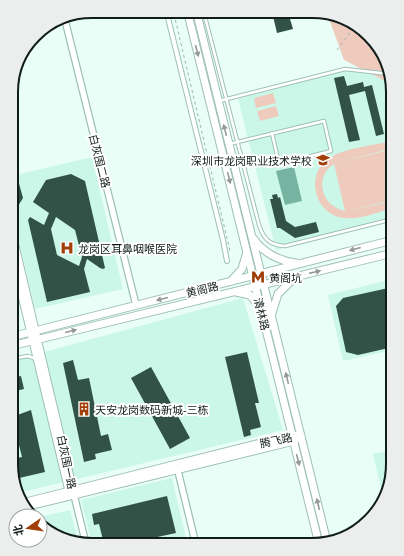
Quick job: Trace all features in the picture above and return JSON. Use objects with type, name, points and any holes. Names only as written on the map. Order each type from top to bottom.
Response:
[{"type":"main road","name":"清林路","points":[[189,18],[317,537]]},
{"type":"main road","name":"清林路","points":[[198,18],[326,537]]},
{"type":"main road","points":[[234,198],[242,196]]},
{"type":"main road","points":[[252,236],[262,248],[273,256],[286,261],[302,263]]},
{"type":"main road","name":"黄阁路","points":[[18,335],[386,242]]},
{"type":"main road","points":[[227,283],[242,269],[246,256],[246,247]]},
{"type":"main road","name":"黄阁路","points":[[18,344],[386,255]]},
{"type":"main road","name":"白灰围一路","points":[[18,260],[72,492]]},
{"type":"main road","name":"白灰围一路","points":[[18,275],[34,331]]},
{"type":"main road","points":[[272,319],[273,307],[278,294],[287,283],[298,276]]},
{"type":"main road","points":[[229,292],[243,293],[250,296],[255,300],[262,312]]},
{"type":"main road","name":"白灰围一路","points":[[36,340],[39,362],[72,492]]},
{"type":"main road","name":"腾飞路","points":[[28,502],[301,436]]},
{"type":"main road","name":"腾飞路","points":[[30,505],[72,492]]},
{"type":"street","points":[[168,18],[227,261]]},
{"type":"street","name":"白灰围二路","points":[[66,23],[136,306]]},
{"type":"street","points":[[177,467],[194,538]]},
{"type":"street","points":[[72,492],[84,537]]},
{"type":"lane","points":[[205,18],[261,232],[267,241],[274,245],[285,246],[386,221]]},
{"type":"lane","points":[[218,101],[345,69],[383,73]]},
{"type":"lane","points":[[229,144],[324,121],[331,151],[279,164],[272,134]]},
{"type":"lane","points":[[18,358],[28,356],[39,362]]},
{"type":"path","points":[[175,18],[229,239],[231,249],[227,261]]},
{"type":"path","points":[[337,50],[349,34],[350,28]]},
{"type":"shaded area","points":[[329,20],[353,30],[368,43],[374,51],[382,68],[385,81],[344,60]]},
{"type":"shaded area","name":"深圳市龙岗职业技术学校","points":[[345,69],[369,71],[385,80],[386,92],[386,223],[276,250],[238,99]]},
{"type":"shaded area","points":[[273,93],[276,103],[256,108],[254,98]]},
{"type":"shaded area","points":[[276,106],[279,116],[260,121],[257,111]]},
{"type":"shaded area","points":[[386,142],[386,150],[336,163],[386,151],[386,202],[347,211],[386,203],[386,210],[363,217],[345,218],[335,216],[321,203],[315,185],[316,175],[321,166],[334,155],[359,147]],"holes":[[[334,164],[345,211],[337,208],[326,198],[322,184],[324,176]]]},
{"type":"shaded area","name":"龙岗区耳鼻咽喉医院","points":[[92,157],[123,289],[35,309],[18,237],[18,175]]},
{"type":"shaded area","points":[[294,167],[302,201],[285,205],[276,171]]},
{"type":"shaded area","points":[[386,281],[386,352],[343,361],[328,295]]},
{"type":"shaded area","points":[[243,298],[283,430],[24,492],[19,479],[18,464],[18,359]]},
{"type":"shaded area","points":[[386,451],[385,479],[381,490],[373,454]]},
{"type":"shaded area","points":[[172,478],[186,538],[90,538],[81,500]]},
{"type":"shaded area","points":[[70,510],[77,536],[63,532],[48,524],[48,515]]},
{"type":"building","points":[[273,18],[290,18],[293,29],[277,33]]},
{"type":"building","points":[[344,76],[347,86],[363,82],[364,87],[372,85],[384,134],[376,136],[365,91],[349,95],[360,140],[349,142],[334,78]]},
{"type":"building","points":[[71,174],[85,181],[105,268],[100,268],[87,259],[84,269],[90,292],[47,302],[28,220],[30,217],[44,225],[49,213],[33,202],[46,180]],"holes":[[[56,217],[75,230],[82,257],[79,266],[57,255],[51,229]]]},
{"type":"building","points":[[18,180],[23,198],[18,206]]},
{"type":"building","points":[[277,194],[278,198],[280,197],[286,221],[295,227],[316,222],[319,232],[295,238],[280,228],[277,228],[270,199],[273,199],[272,195]]},
{"type":"building","points":[[386,289],[386,349],[358,355],[346,352],[336,306],[343,298]]},
{"type":"building","points":[[247,352],[259,403],[255,403],[261,427],[250,430],[251,435],[244,437],[225,357]]},
{"type":"building","name":"天安龙岗数码新城-三栋","points":[[73,360],[78,380],[89,378],[101,436],[108,434],[112,450],[95,454],[96,459],[84,462],[63,363]]},
{"type":"building","points":[[151,367],[190,438],[170,449],[131,378]]},
{"type":"building","points":[[21,376],[24,389],[18,390],[18,377]]},
{"type":"building","points":[[31,410],[45,472],[19,478],[18,458],[22,457],[18,441],[18,415]]},
{"type":"building","points":[[167,496],[176,533],[153,538],[102,538],[99,524],[94,525],[92,514]]},
{"type":"place","name":"深圳市龙岗职业技术学校","points":[[323,160]]},
{"type":"place","name":"龙岗区耳鼻咽喉医院","points":[[67,248]]},
{"type":"place","name":"黄阁坑","points":[[258,277]]},
{"type":"place","name":"天安龙岗数码新城-三栋","points":[[84,409]]}]
